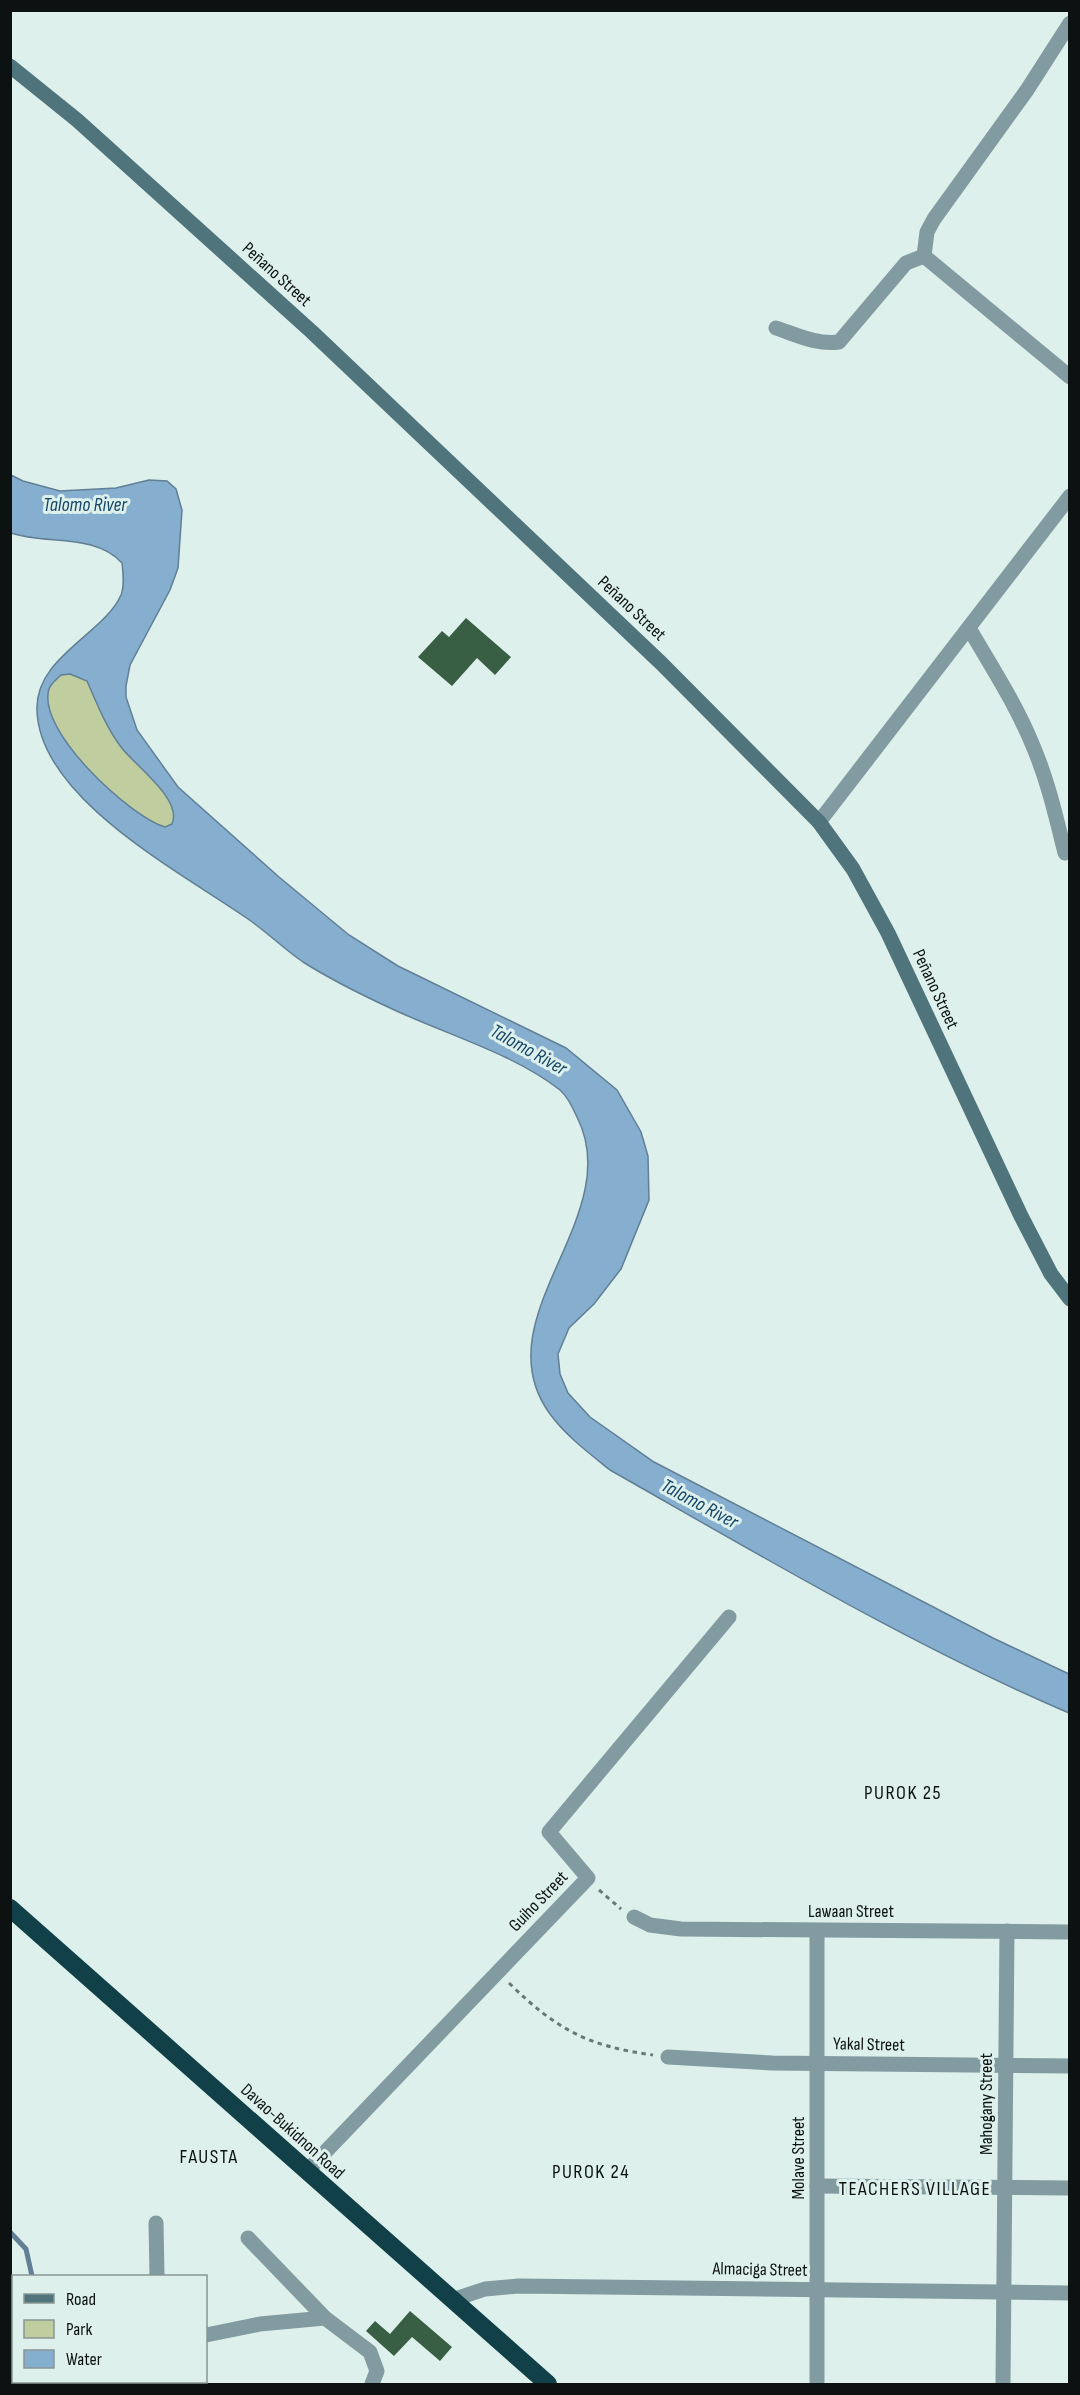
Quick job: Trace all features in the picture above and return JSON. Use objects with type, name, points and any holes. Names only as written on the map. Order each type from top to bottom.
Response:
[{"type":"highway","name":"Davao-Bukidnon Road","points":[[10,1908],[548,2385]]},
{"type":"street","points":[[924,256],[927,232],[934,219],[1027,90],[1070,23]]},
{"type":"street","name":"Peñano Street","points":[[10,66],[77,120],[321,340],[661,663],[819,822],[854,869],[888,933],[1021,1216],[1052,1274],[1070,1299]]},
{"type":"street","points":[[776,328],[826,344],[839,342],[906,263],[924,256]]},
{"type":"street","points":[[924,256],[1070,377]]},
{"type":"street","points":[[819,822],[1070,496]]},
{"type":"street","points":[[969,627],[1008,694],[1033,745],[1051,795],[1065,853]]},
{"type":"street","name":"Guiho Street","points":[[307,2171],[588,1878],[549,1832],[729,1617]]},
{"type":"street","name":"Lawaan Street","points":[[634,1917],[650,1925],[681,1929],[1070,1932]]},
{"type":"street","name":"Molave Street","points":[[817,1931],[817,2385]]},
{"type":"street","name":"Mahogany Street","points":[[1003,2385],[1007,1931]]},
{"type":"street","name":"Yakal Street","points":[[668,2057],[817,2063],[1070,2066]]},
{"type":"street","points":[[817,2186],[1070,2188]]},
{"type":"street","points":[[156,2223],[157,2275]]},
{"type":"street","points":[[248,2238],[326,2318],[370,2352],[377,2371],[372,2385]]},
{"type":"street","name":"Almaciga Street","points":[[452,2300],[485,2289],[518,2286],[1070,2293]]},
{"type":"street","points":[[207,2335],[260,2324],[326,2318]]},
{"type":"path","points":[[588,1878],[616,1906],[634,1917]]},
{"type":"path","points":[[497,1971],[529,2003],[577,2036],[604,2046],[668,2057]]},
{"type":"green space","points":[[70,674],[87,681],[102,715],[121,747],[164,793],[174,814],[173,824],[165,827],[149,820],[130,807],[89,769],[71,748],[57,726],[49,706],[51,684],[61,675]]},
{"type":"water","name":"Talomo River","points":[[11,475],[23,481],[60,491],[116,488],[149,480],[167,481],[176,489],[182,510],[178,568],[170,590],[130,665],[126,697],[137,730],[178,787],[279,877],[349,935],[398,966],[566,1048],[617,1090],[641,1132],[648,1156],[649,1200],[621,1269],[594,1304],[569,1328],[558,1354],[560,1374],[568,1393],[590,1417],[654,1462],[993,1638],[1069,1674],[1069,1713],[953,1659],[722,1534],[610,1470],[563,1430],[550,1414],[533,1378],[532,1341],[541,1304],[572,1230],[584,1192],[588,1155],[577,1117],[570,1102],[560,1090],[520,1065],[477,1044],[377,1002],[303,962],[248,919],[154,857],[119,831],[88,803],[62,774],[44,743],[37,710],[39,691],[47,675],[58,661],[112,609],[122,591],[122,563],[98,547],[84,543],[39,539],[11,533]],"holes":[[[70,674],[87,681],[102,715],[121,747],[164,793],[174,814],[172,824],[165,827],[149,820],[130,807],[109,789],[70,748],[49,706],[49,689],[61,675]]]},
{"type":"building","points":[[466,618],[511,657],[495,675],[477,658],[452,686],[418,657],[442,631],[449,637]]},
{"type":"building","points":[[410,2311],[452,2347],[440,2361],[412,2337],[394,2356],[366,2331],[375,2321],[390,2334]]},
{"type":"waterway","points":[[10,2232],[26,2249],[32,2275]]},
{"type":"district","name":"PUROK 25","points":[[903,1792]]},
{"type":"district","name":"FAUSTA","points":[[209,2156]]},
{"type":"district","name":"PUROK 24","points":[[591,2171]]},
{"type":"district","name":"TEACHERS VILLAGE","points":[[915,2188]]}]
